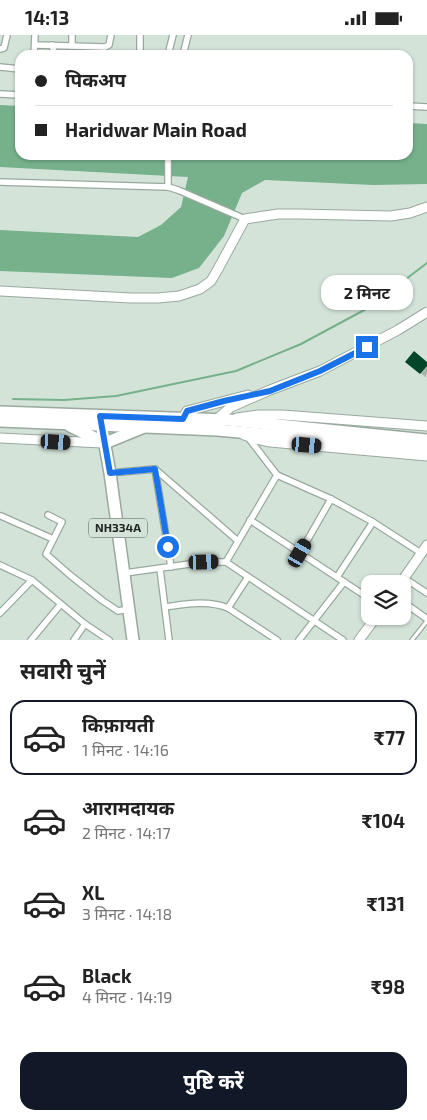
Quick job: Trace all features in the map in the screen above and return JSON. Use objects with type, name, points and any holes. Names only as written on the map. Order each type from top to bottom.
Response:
[{"type":"highway","points":[[0,412],[146,427],[183,423]]},
{"type":"highway","points":[[217,425],[230,420],[271,429],[427,449]]},
{"type":"highway","points":[[0,421],[183,423],[217,425],[243,434],[271,429],[427,440]]},
{"type":"highway","name":"NH334A","points":[[100,421],[110,473],[134,640]]},
{"type":"highway","points":[[64,423],[105,443],[146,427]]},
{"type":"street","points":[[0,49],[4,47],[7,35]]},
{"type":"street","points":[[34,50],[35,35]]},
{"type":"street","points":[[72,35],[72,46]]},
{"type":"street","points":[[35,45],[108,47],[111,35]]},
{"type":"street","points":[[140,35],[140,50]]},
{"type":"street","points":[[169,50],[173,35]]},
{"type":"street","points":[[184,50],[188,35]]},
{"type":"street","points":[[52,45],[54,50]]},
{"type":"street","points":[[0,67],[15,68]]},
{"type":"street","points":[[0,94],[15,95]]},
{"type":"street","points":[[413,106],[427,107]]},
{"type":"street","points":[[168,160],[168,187]]},
{"type":"street","points":[[0,182],[168,187],[241,217],[278,214],[391,216],[410,213],[427,207]]},
{"type":"street","points":[[0,291],[131,298],[179,296],[200,289],[211,281],[235,239],[241,217]]},
{"type":"street","points":[[217,425],[231,407],[320,371],[398,330],[427,312]]},
{"type":"street","points":[[183,423],[187,411],[270,391]]},
{"type":"street","points":[[230,420],[258,415],[283,415],[427,426]]},
{"type":"street","points":[[243,434],[270,442],[427,456]]},
{"type":"street","points":[[243,434],[277,475],[331,499],[373,522],[421,553]]},
{"type":"street","points":[[0,438],[105,443]]},
{"type":"street","points":[[155,469],[171,567]]},
{"type":"street","points":[[110,473],[155,469],[238,541]]},
{"type":"street","points":[[226,562],[277,475]]},
{"type":"street","points":[[300,553],[331,499]]},
{"type":"street","points":[[48,515],[62,522],[46,554],[70,575],[118,611],[129,609]]},
{"type":"street","points":[[1,516],[53,539]]},
{"type":"street","points":[[250,520],[361,593]]},
{"type":"street","points":[[337,577],[373,522]]},
{"type":"street","points":[[406,575],[427,545]]},
{"type":"street","points":[[125,573],[204,562],[226,562],[343,640]]},
{"type":"street","points":[[0,565],[32,580],[85,624],[108,640]]},
{"type":"street","points":[[160,569],[169,640]]},
{"type":"street","points":[[228,608],[248,577]]},
{"type":"street","points":[[1,611],[32,580]]},
{"type":"street","points":[[299,640],[344,582]]},
{"type":"street","points":[[411,585],[427,593]]},
{"type":"street","points":[[165,607],[197,603],[219,605],[228,608],[268,637],[277,640]]},
{"type":"street","points":[[31,640],[61,604]]},
{"type":"street","points":[[411,608],[427,620]]},
{"type":"street","points":[[74,640],[85,624]]},
{"type":"street","points":[[359,640],[370,625]]},
{"type":"lane","points":[[412,640],[427,620]]},
{"type":"shaded area","points":[[0,105],[15,106],[15,160],[413,160],[413,123],[427,124],[427,184],[373,185],[265,180],[242,193],[224,236],[199,268],[172,278],[0,271],[0,230],[138,237],[161,225],[181,207],[188,177],[0,167]]},
{"type":"building","points":[[414,351],[427,362],[427,366],[420,374],[405,362]]},
{"type":"waterway","points":[[13,399],[64,400],[116,396],[236,371],[301,344],[368,308],[427,263]]},
{"type":"route","points":[[168,547],[155,469],[110,473],[100,416],[183,419],[187,411],[270,391],[320,371],[367,347]]}]
